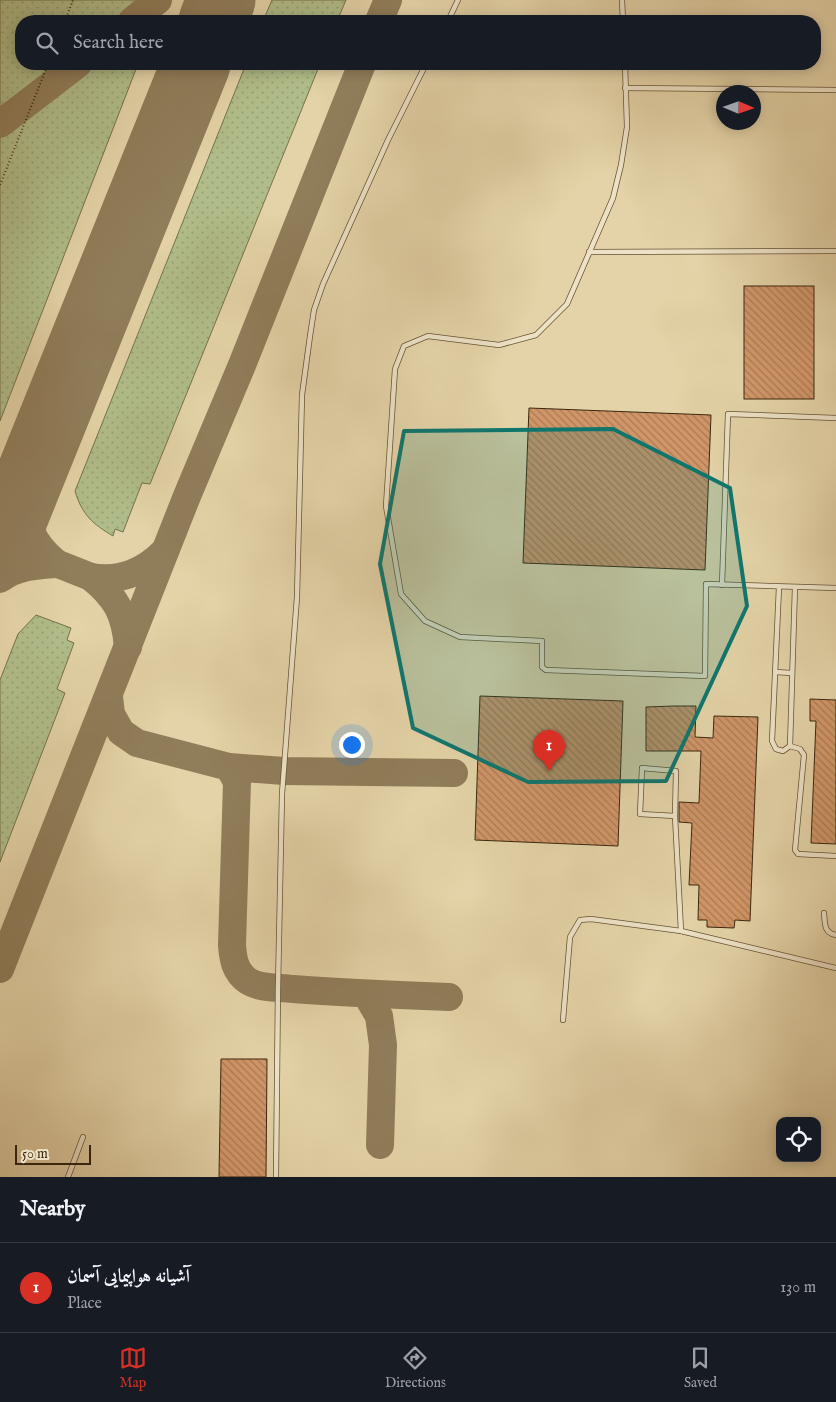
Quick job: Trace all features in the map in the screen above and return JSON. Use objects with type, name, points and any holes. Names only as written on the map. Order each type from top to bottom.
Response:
[{"type":"lane","points":[[451,15],[458,0]]},
{"type":"lane","points":[[622,0],[623,15]]},
{"type":"lane","points":[[276,1177],[282,794],[297,597],[302,395],[314,310],[323,284],[388,140],[423,70]]},
{"type":"lane","points":[[624,70],[627,127],[613,198],[566,304],[536,336],[499,345],[428,336],[404,346],[396,369],[386,506],[401,594],[425,621],[460,637],[542,641],[542,667],[546,670],[705,676],[706,584],[836,588]]},
{"type":"lane","points":[[625,88],[836,90]]},
{"type":"lane","points":[[589,252],[836,251]]},
{"type":"lane","points":[[722,585],[728,414],[836,418]]},
{"type":"lane","points":[[779,587],[772,741],[776,749],[783,751],[790,746]]},
{"type":"lane","points":[[790,746],[795,587]]},
{"type":"lane","points":[[775,672],[792,673]]},
{"type":"lane","points":[[790,746],[800,749],[804,755],[795,850],[798,854],[836,856]]},
{"type":"lane","points":[[675,816],[640,814],[642,768],[676,771],[675,816],[681,931]]},
{"type":"lane","points":[[824,914],[826,930],[829,934],[836,935]]},
{"type":"lane","points":[[563,1020],[570,937],[580,920],[591,919],[681,931],[836,968]]},
{"type":"lane","points":[[68,1177],[83,1137]]},
{"type":"path","points":[[67,15],[73,0]]},
{"type":"path","points":[[0,185],[46,70]]},
{"type":"highlighted area","points":[[613,429],[730,488],[747,606],[666,781],[528,782],[413,728],[380,564],[404,431]]},
{"type":"green space","points":[[0,0],[163,0],[157,15],[15,15],[15,70],[136,70],[0,421]]},
{"type":"green space","points":[[272,0],[346,0],[340,15],[266,15]]},
{"type":"green space","points":[[244,70],[318,70],[150,484],[142,483],[123,532],[115,529],[113,536],[89,518],[81,506],[75,491]]},
{"type":"green space","points":[[36,615],[71,628],[67,640],[74,643],[57,689],[65,693],[0,862],[0,680],[18,634]]},
{"type":"building","points":[[744,286],[814,286],[814,399],[744,399]]},
{"type":"building","points":[[529,408],[711,415],[705,570],[523,563]]},
{"type":"building","points":[[480,696],[623,701],[618,846],[475,840]]},
{"type":"building","points":[[810,699],[836,700],[836,844],[811,843],[816,721],[810,721]]},
{"type":"building","points":[[696,706],[695,737],[713,738],[714,716],[758,717],[750,921],[735,920],[734,928],[707,927],[707,920],[698,920],[699,885],[689,885],[692,823],[679,822],[679,802],[699,803],[701,751],[646,751],[646,707]]},
{"type":"building","points":[[221,1059],[267,1059],[266,1177],[219,1177]]},
{"type":"taxiway","points":[[139,15],[158,0]]},
{"type":"taxiway","points":[[382,15],[388,0]]},
{"type":"taxiway","points":[[0,124],[70,70]]},
{"type":"taxiway","points":[[0,969],[187,496],[242,365],[360,70]]},
{"type":"taxiway","points":[[0,508],[30,480]]},
{"type":"taxiway","points":[[24,493],[26,513],[31,531],[46,554],[54,561]]},
{"type":"taxiway","points":[[0,541],[91,577],[102,578],[122,577],[131,574],[149,565],[165,551]]},
{"type":"taxiway","points":[[0,579],[20,569],[55,564]]},
{"type":"taxiway","points":[[91,577],[107,592],[118,607],[125,625],[128,647]]},
{"type":"taxiway","points":[[109,697],[111,714],[121,732],[137,743],[229,767],[237,782],[232,945],[233,955],[240,974],[253,984],[270,987],[449,997]]},
{"type":"taxiway","points":[[229,767],[284,771],[454,773]]},
{"type":"taxiway","points":[[366,994],[379,1016],[383,1045],[380,1145]]},
{"type":"runway","points":[[215,15],[221,0]]},
{"type":"runway","points":[[0,551],[194,70]]},
{"type":"place","name":"آشیانه هواپیمایی آسمان","points":[[549,771]]}]
